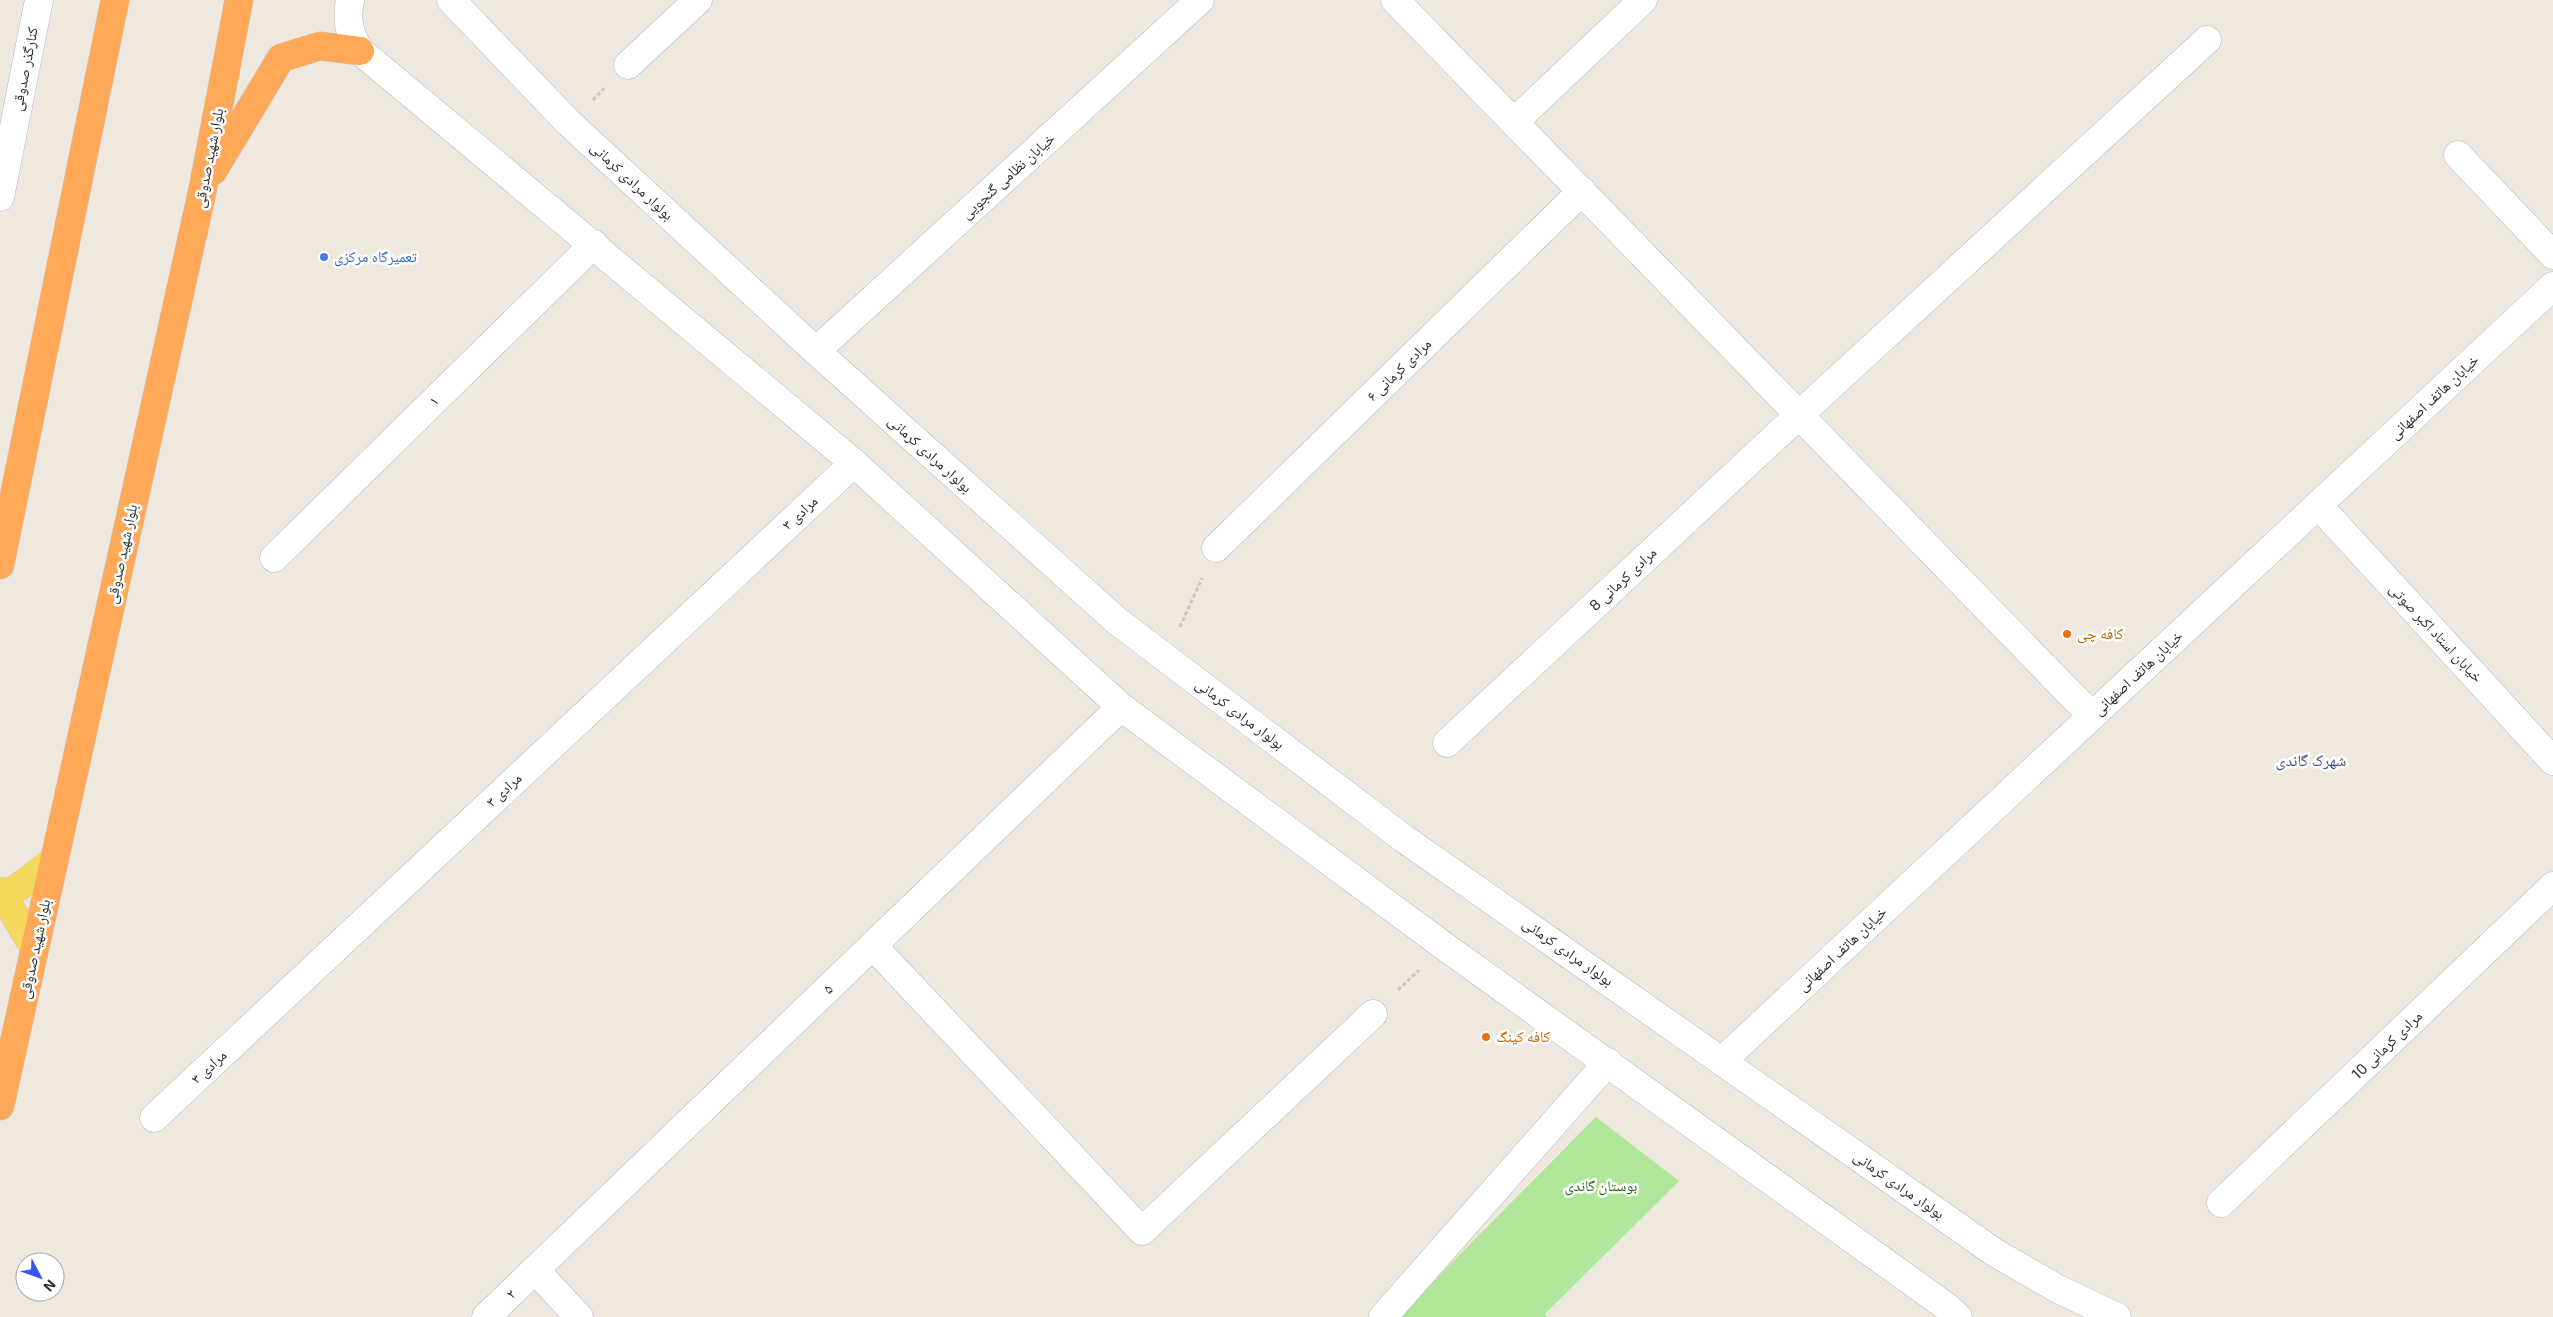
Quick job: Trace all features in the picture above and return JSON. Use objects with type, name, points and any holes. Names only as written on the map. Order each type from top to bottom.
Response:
[{"type":"highway","points":[[0,565],[115,0]]},
{"type":"highway","name":"بلوار شهید صدوقی","points":[[0,1106],[203,188],[239,0]]},
{"type":"highway","points":[[203,188],[282,58],[320,46],[360,51]]},
{"type":"main road","points":[[35,949],[1,895],[26,882],[55,859]]},
{"type":"street","name":"کنارگذر صدوقی","points":[[0,197],[39,0]]},
{"type":"street","points":[[350,0],[346,16],[350,35],[360,51],[854,462],[1121,707],[1444,946],[1948,1307],[1958,1317]]},
{"type":"street","name":"بولوار مرادی کرمانی","points":[[451,0],[570,123],[816,351],[1116,621],[1403,838],[1723,1060],[1994,1252],[2058,1289],[2117,1317]]},
{"type":"street","points":[[628,65],[698,0]]},
{"type":"street","name":"خیابان نظامی گنجویی","points":[[816,351],[1200,0]]},
{"type":"street","points":[[1395,0],[2092,716]]},
{"type":"street","points":[[1514,122],[1643,0]]},
{"type":"street","name":"مرادی کرمانی 8","points":[[1447,743],[1799,415],[2207,40]]},
{"type":"street","points":[[2458,155],[2553,255]]},
{"type":"street","name":"مرادی کرمانی ۶","points":[[1216,548],[1582,191]]},
{"type":"street","name":"۱","points":[[274,558],[594,244]]},
{"type":"street","name":"خیابان هاتف اصفهانی","points":[[1723,1060],[2553,286]]},
{"type":"street","name":"مرادی ۳","points":[[154,1118],[854,462]]},
{"type":"street","name":"خیابان استاد اکبر صوتی","points":[[2318,505],[2553,761]]},
{"type":"street","name":"۵","points":[[535,1270],[1121,707]]},
{"type":"street","name":"مرادی کرمانی 10","points":[[2221,1203],[2553,886]]},
{"type":"street","points":[[873,946],[1142,1231],[1374,1014]]},
{"type":"street","points":[[1383,1317],[1608,1062]]},
{"type":"street","points":[[535,1270],[579,1317]]},
{"type":"street","name":"۲","points":[[486,1317],[535,1270]]},
{"type":"street","points":[[2058,1289],[2074,1306],[2078,1317]]},
{"type":"path","points":[[570,123],[628,65]]},
{"type":"path","points":[[1165,658],[1216,548]]},
{"type":"path","points":[[1374,1014],[1444,946]]},
{"type":"green space","name":"بوستان گاندی","points":[[1596,1117],[1679,1181],[1545,1314],[1547,1317],[1398,1317]]},
{"type":"place","name":"تعمیرگاه مرکزی","points":[[324,257]]},
{"type":"place","name":"کافه چی","points":[[2067,634]]},
{"type":"place","name":"کافه کینگ","points":[[1486,1037]]},
{"type":"district","name":"شهرک گاندی","points":[[2311,760]]}]
